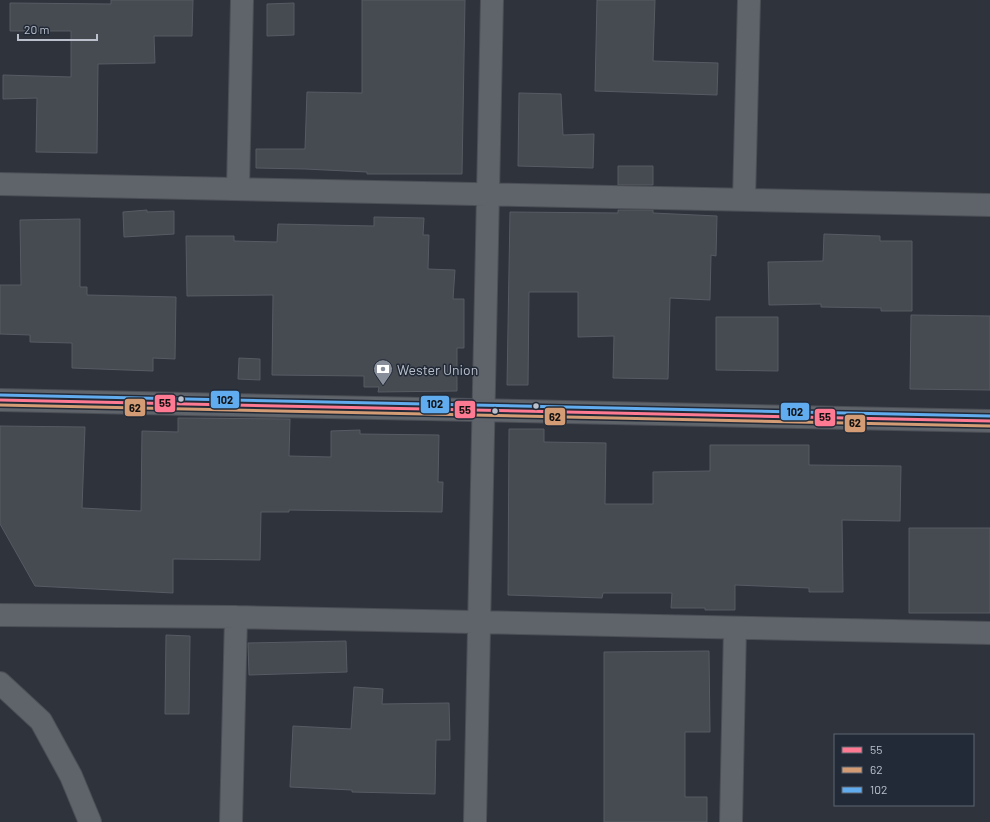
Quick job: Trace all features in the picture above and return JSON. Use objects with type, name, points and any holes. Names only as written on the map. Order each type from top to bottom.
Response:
[{"type":"street","points":[[238,189],[242,0]]},
{"type":"street","points":[[475,822],[492,0]]},
{"type":"street","points":[[744,200],[748,0]]},
{"type":"street","points":[[0,184],[990,205]]},
{"type":"street","points":[[0,400],[990,421]]},
{"type":"street","points":[[0,614],[236,617],[990,633]]},
{"type":"street","points":[[231,822],[236,617]]},
{"type":"street","points":[[731,822],[735,628]]},
{"type":"street","points":[[0,683],[41,721],[71,776],[90,822]]},
{"type":"building","points":[[111,0],[193,0],[192,36],[154,36],[155,63],[98,64],[97,153],[36,152],[37,98],[3,99],[3,75],[71,77],[71,31],[10,31],[10,3],[111,4]]},
{"type":"building","points":[[362,0],[465,0],[462,174],[367,174],[367,172],[256,168],[256,149],[305,149],[307,92],[362,93]]},
{"type":"building","points":[[597,0],[655,0],[653,61],[718,63],[717,95],[595,91]]},
{"type":"building","points":[[294,3],[294,35],[267,36],[267,4]]},
{"type":"building","points":[[519,93],[561,94],[563,135],[594,134],[593,168],[518,166]]},
{"type":"building","points":[[618,166],[653,166],[653,185],[618,185]]},
{"type":"building","points":[[147,210],[147,212],[174,211],[174,234],[124,237],[123,212]]},
{"type":"building","points":[[618,210],[653,210],[653,213],[717,216],[716,256],[711,255],[710,300],[670,298],[668,379],[613,378],[614,336],[578,337],[578,292],[529,292],[528,385],[507,385],[510,212],[618,213]]},
{"type":"building","points":[[374,217],[424,218],[423,235],[429,235],[428,269],[455,270],[453,299],[464,299],[464,348],[457,348],[457,391],[378,392],[379,387],[364,387],[364,376],[272,375],[273,295],[187,296],[186,236],[234,236],[234,241],[277,242],[278,224],[374,226]]},
{"type":"building","points":[[80,219],[80,287],[87,287],[87,295],[176,297],[175,359],[153,358],[153,371],[72,368],[72,343],[30,342],[30,335],[0,334],[0,285],[21,285],[20,220]]},
{"type":"building","points":[[824,234],[880,236],[880,241],[912,241],[912,311],[881,311],[881,308],[821,307],[821,304],[769,305],[768,262],[823,261]]},
{"type":"building","points":[[911,315],[990,316],[990,390],[910,389]]},
{"type":"building","points":[[716,317],[778,317],[778,371],[716,370]]},
{"type":"building","points":[[239,358],[260,359],[260,380],[238,379]]},
{"type":"building","points":[[178,418],[290,419],[289,456],[331,457],[331,431],[360,430],[360,434],[439,435],[438,482],[443,482],[442,512],[289,510],[289,512],[261,512],[260,560],[173,559],[173,593],[35,586],[0,524],[0,426],[85,427],[82,508],[141,511],[142,431],[178,432]]},
{"type":"building","points":[[509,429],[544,429],[544,442],[606,443],[605,504],[653,504],[653,472],[710,471],[710,445],[809,445],[809,465],[901,466],[900,521],[842,520],[843,592],[809,592],[809,588],[735,585],[735,610],[671,608],[672,593],[603,593],[602,598],[508,595]]},
{"type":"building","points":[[909,528],[990,528],[990,613],[909,613]]},
{"type":"building","points":[[166,635],[190,636],[189,714],[165,714]]},
{"type":"building","points":[[346,641],[347,672],[249,675],[248,643]]},
{"type":"building","points":[[709,651],[710,732],[685,732],[685,797],[707,797],[707,822],[604,822],[604,652]]},
{"type":"building","points":[[354,687],[383,689],[382,704],[449,703],[450,740],[436,740],[435,794],[352,792],[352,790],[290,787],[293,726],[351,729]]},
{"type":"transit line","name":"102","points":[[0,395],[990,416]]},
{"type":"transit line","name":"55","points":[[0,400],[990,421]]},
{"type":"transit line","name":"62","points":[[0,405],[990,426]]},
{"type":"place","name":"Wester Union","points":[[383,386]]}]
